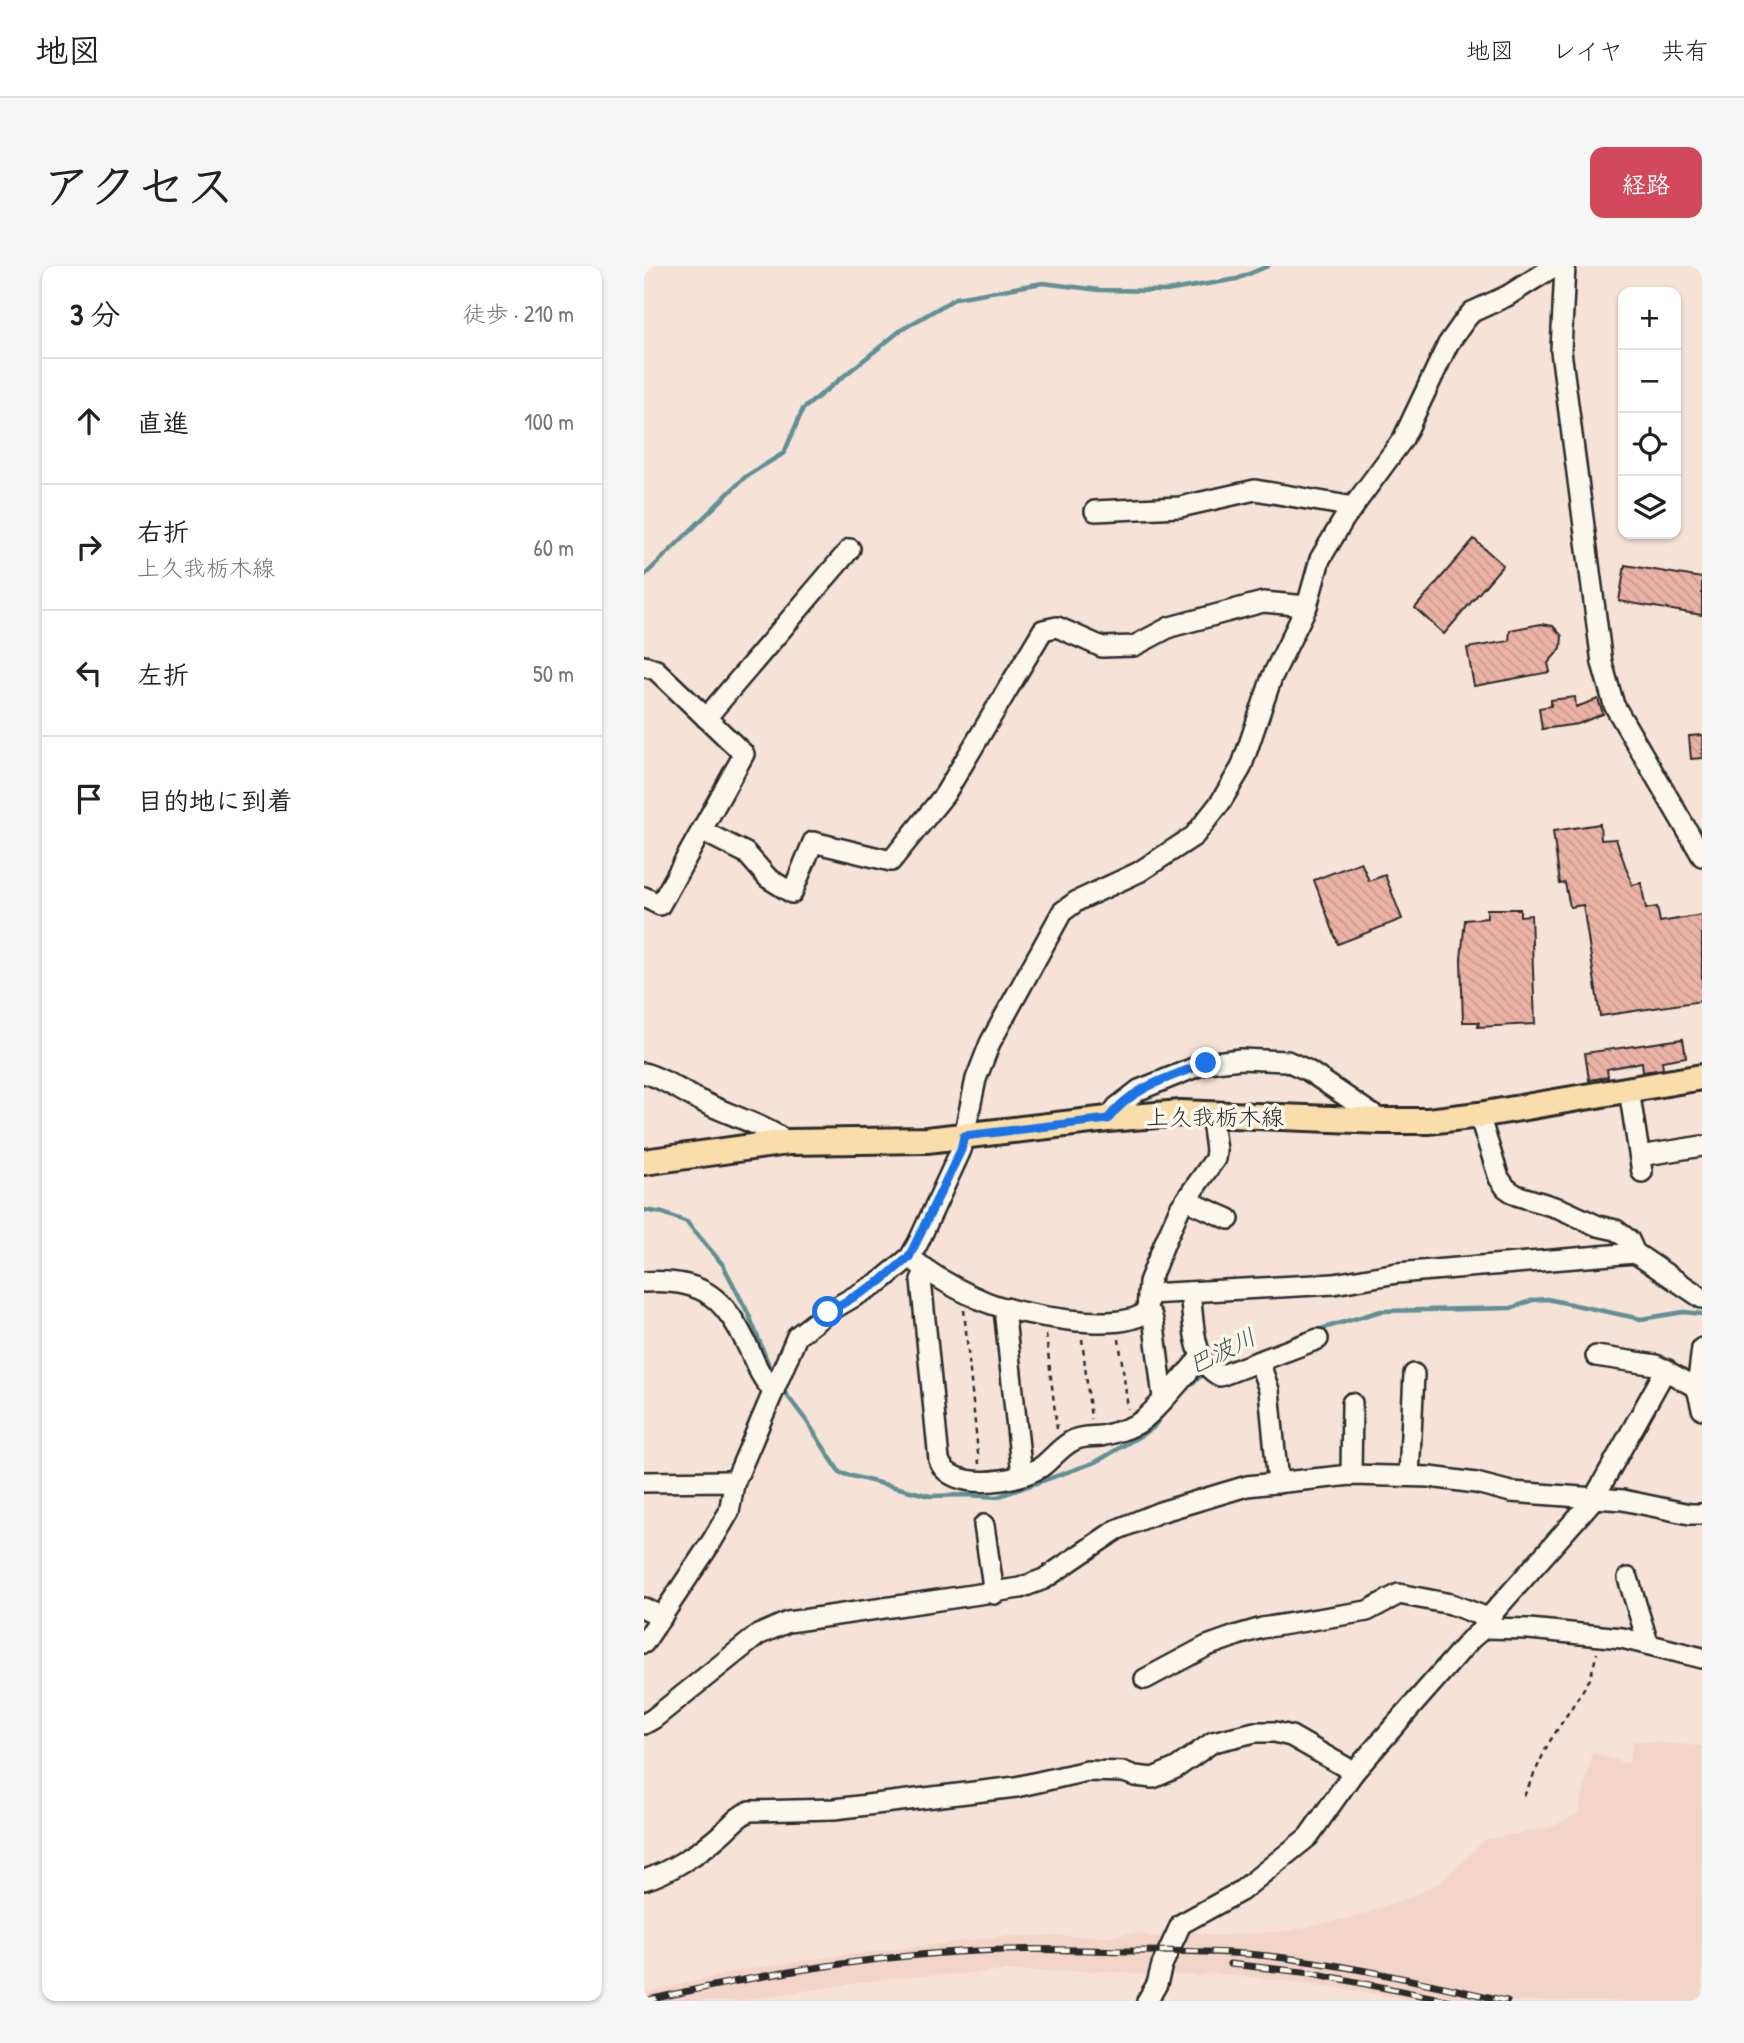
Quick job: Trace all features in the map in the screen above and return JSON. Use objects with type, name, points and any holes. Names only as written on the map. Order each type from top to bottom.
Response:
[{"type":"main road","name":"上久我栃木線","points":[[644,1162],[788,1142],[896,1142],[1108,1119],[1211,1113],[1428,1121],[1479,1115],[1702,1077]]},
{"type":"street","points":[[644,1643],[729,1512],[734,1484],[797,1336],[828,1312],[881,1281],[909,1257],[956,1161],[976,1079],[990,1043],[1062,912],[1077,901],[1139,872],[1194,836],[1220,803],[1241,768],[1272,677],[1307,606],[1320,559],[1403,439],[1448,344],[1472,312],[1507,296],[1555,266]]},
{"type":"street","points":[[1565,266],[1561,351],[1602,663],[1614,705],[1702,856]]},
{"type":"street","points":[[1095,511],[1180,507],[1255,490],[1354,507]]},
{"type":"street","points":[[706,718],[850,549]]},
{"type":"street","points":[[702,831],[746,853],[768,878],[792,893],[813,842],[891,861],[945,794],[1043,630],[1057,627],[1102,647],[1134,646],[1170,626],[1263,602],[1307,606]]},
{"type":"street","points":[[644,666],[656,670],[744,754],[660,905],[644,897]]},
{"type":"street","points":[[1108,1119],[1116,1107],[1139,1090],[1206,1063],[1216,1060],[1260,1059],[1287,1061],[1307,1070],[1382,1121]]},
{"type":"street","points":[[644,1073],[659,1077],[702,1102],[770,1130],[788,1142]]},
{"type":"street","points":[[1629,1090],[1641,1164],[1702,1146]]},
{"type":"street","points":[[909,1257],[926,1270],[967,1292],[1006,1308],[1082,1321],[1117,1322],[1141,1317],[1147,1302],[1149,1282],[1180,1208],[1215,1159],[1211,1113]]},
{"type":"street","points":[[1479,1115],[1499,1178],[1506,1188],[1516,1195],[1561,1209],[1598,1226],[1616,1230],[1629,1240],[1635,1253],[1702,1298]]},
{"type":"street","points":[[1188,1197],[1197,1205],[1228,1219]]},
{"type":"street","points":[[1147,1302],[1190,1292],[1334,1284],[1397,1273],[1635,1253]]},
{"type":"street","points":[[926,1270],[921,1280],[939,1460],[949,1475],[974,1481],[1022,1475],[1041,1466],[1070,1441],[1103,1435],[1137,1424],[1163,1398],[1207,1365]]},
{"type":"street","points":[[644,1282],[685,1283],[716,1299],[732,1319],[765,1383],[774,1391]]},
{"type":"street","points":[[1190,1292],[1207,1365],[1220,1376],[1318,1339]]},
{"type":"street","points":[[1147,1302],[1154,1325],[1163,1398]]},
{"type":"street","points":[[1006,1308],[1022,1475]]},
{"type":"street","points":[[1702,1348],[1697,1388],[1702,1409]]},
{"type":"street","points":[[1596,1356],[1666,1368],[1697,1388]]},
{"type":"street","points":[[1259,1361],[1269,1390],[1278,1483]]},
{"type":"street","points":[[1147,2001],[1181,1924],[1241,1891],[1308,1837],[1354,1772],[1593,1500],[1666,1368]]},
{"type":"street","points":[[1409,1476],[1414,1374]]},
{"type":"street","points":[[1351,1475],[1352,1402]]},
{"type":"street","points":[[644,1724],[769,1629],[809,1619],[1020,1588],[1044,1579],[1116,1530],[1210,1495],[1247,1486],[1351,1475],[1409,1476],[1476,1483],[1511,1492],[1593,1500],[1623,1500],[1702,1514]]},
{"type":"street","points":[[644,1482],[727,1481],[734,1484]]},
{"type":"street","points":[[984,1525],[993,1594]]},
{"type":"street","points":[[1628,1578],[1648,1643]]},
{"type":"street","points":[[1145,1679],[1207,1646],[1238,1635],[1262,1628],[1367,1611],[1399,1594],[1451,1604],[1486,1623],[1648,1643],[1702,1658]]},
{"type":"street","points":[[644,1608],[662,1617]]},
{"type":"street","points":[[644,1880],[673,1867],[719,1837],[741,1815],[750,1811],[834,1809],[1016,1787],[1087,1771],[1124,1772],[1153,1778],[1176,1769],[1213,1742],[1255,1732],[1275,1732],[1291,1736],[1354,1772]]},
{"type":"path","points":[[967,1292],[963,1306],[974,1481]]},
{"type":"path","points":[[1045,1316],[1058,1441],[1063,1448]]},
{"type":"path","points":[[1082,1321],[1090,1436]]},
{"type":"path","points":[[1117,1322],[1130,1426]]},
{"type":"path","points":[[1524,1796],[1548,1744],[1591,1679],[1602,1636]]},
{"type":"shaded area","points":[[1634,1741],[1702,1746],[1702,2001],[1422,2001],[1297,1982],[1211,1973],[1199,1976],[1162,1974],[1183,1930],[1215,1936],[1290,1931],[1358,1916],[1412,1897],[1440,1883],[1485,1840],[1552,1827],[1579,1813],[1592,1752],[1628,1764]]},
{"type":"shaded area","points":[[1137,1933],[1152,1937],[1173,1934],[1150,1982],[1147,1975],[1102,1971],[1006,1971],[891,1978],[737,2001],[644,2001],[644,1993],[742,1970],[838,1956],[1006,1936],[1113,1936]]},
{"type":"building","points":[[1474,539],[1503,565],[1444,634],[1415,608]]},
{"type":"building","points":[[1625,565],[1702,578],[1702,615],[1619,601]]},
{"type":"building","points":[[1541,624],[1553,626],[1562,636],[1561,648],[1548,663],[1550,672],[1474,686],[1467,648],[1509,641],[1510,630]]},
{"type":"building","points":[[1575,697],[1576,707],[1598,699],[1603,714],[1578,724],[1542,729],[1539,708],[1551,706],[1551,700]]},
{"type":"building","points":[[1702,735],[1702,758],[1691,759],[1689,736]]},
{"type":"building","points":[[1600,824],[1601,840],[1616,839],[1632,885],[1641,883],[1646,909],[1657,907],[1660,922],[1702,915],[1702,1001],[1600,1016],[1583,905],[1570,907],[1565,883],[1560,884],[1553,831]]},
{"type":"building","points":[[1361,862],[1369,881],[1385,875],[1402,919],[1338,944],[1314,880]]},
{"type":"building","points":[[1487,909],[1520,909],[1520,916],[1531,915],[1535,1024],[1478,1027],[1479,1022],[1463,1022],[1461,959],[1465,920],[1487,918]]},
{"type":"building","points":[[1683,1039],[1686,1057],[1662,1061],[1663,1069],[1643,1072],[1642,1062],[1607,1069],[1608,1077],[1589,1080],[1585,1053]]},
{"type":"waterway","points":[[644,576],[745,477],[784,453],[803,409],[901,330],[956,298],[1043,283],[1099,290],[1166,291],[1237,279],[1268,266]]},
{"type":"waterway","name":"巴波川","points":[[644,1210],[663,1213],[687,1222],[723,1265],[749,1315],[772,1373]]},
{"type":"waterway","name":"巴波川","points":[[1314,1331],[1381,1311],[1511,1308],[1533,1300],[1547,1299],[1641,1319],[1684,1312],[1702,1314]]},
{"type":"waterway","name":"巴波川","points":[[1252,1354],[1306,1333]]},
{"type":"waterway","name":"巴波川","points":[[1185,1389],[1205,1373]]},
{"type":"waterway","name":"巴波川","points":[[786,1394],[840,1473],[930,1496],[997,1497],[1096,1462],[1153,1428],[1163,1414]]},
{"type":"railway","points":[[644,2001],[721,1984],[839,1964],[917,1955],[1000,1950],[1258,1955],[1352,1968],[1507,2001]]},
{"type":"railway","points":[[1230,1964],[1312,1973],[1450,2001]]},
{"type":"route","points":[[828,1312],[881,1281],[909,1257],[961,1150],[964,1136],[1108,1119],[1116,1107],[1139,1090],[1206,1063]]}]
